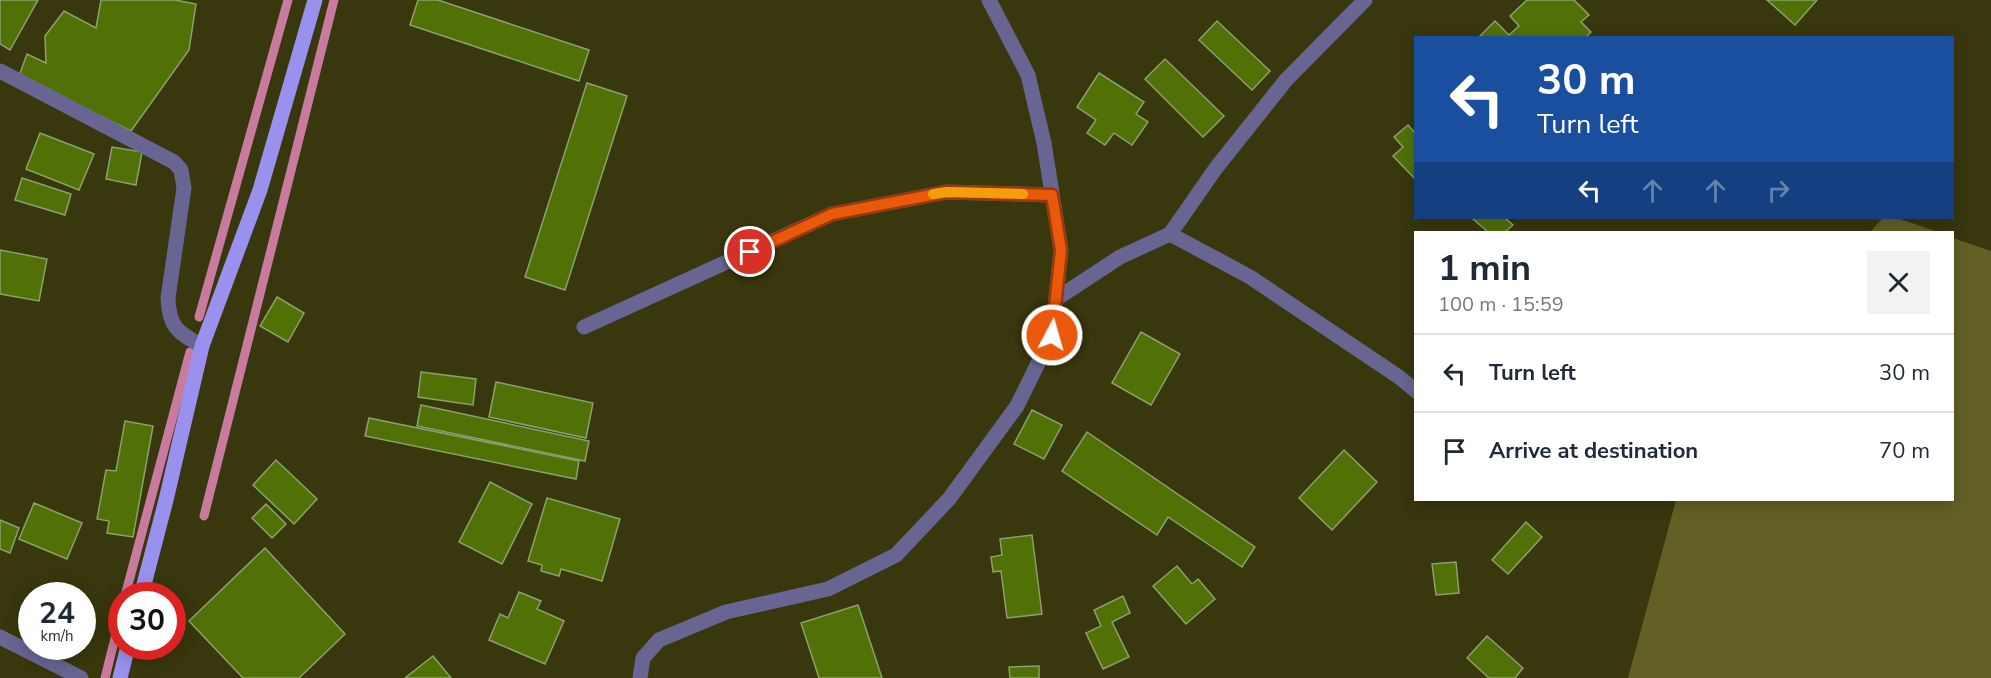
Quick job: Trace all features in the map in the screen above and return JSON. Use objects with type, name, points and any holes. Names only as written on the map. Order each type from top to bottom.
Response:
[{"type":"main road","points":[[145,582],[202,346],[260,190],[315,0]]},
{"type":"main road","points":[[120,678],[124,660]]},
{"type":"street","points":[[640,678],[643,658],[659,640],[726,612],[828,589],[896,555],[949,499],[1017,406],[1052,335],[1061,250],[1044,143],[1028,75],[989,0]]},
{"type":"street","points":[[1056,299],[1120,257],[1170,234],[1216,168],[1286,80],[1365,0]]},
{"type":"street","points":[[0,71],[174,162],[181,170],[184,188],[168,298],[169,315],[177,331],[202,346]]},
{"type":"street","points":[[584,327],[832,214],[947,192],[1052,195]]},
{"type":"street","points":[[1170,234],[1250,277],[1414,389]]},
{"type":"street","points":[[0,637],[81,678]]},
{"type":"shaded area","points":[[1882,219],[1900,219],[1935,231],[1871,231]]},
{"type":"shaded area","points":[[1954,238],[1991,251],[1991,678],[1628,678],[1676,501],[1954,501]]},
{"type":"building","points":[[0,0],[38,0],[10,50],[0,44]]},
{"type":"building","points":[[101,0],[175,0],[196,4],[189,50],[131,131],[19,76],[27,54],[46,63],[45,36],[64,11],[96,28]]},
{"type":"building","points":[[418,0],[438,0],[589,50],[579,81],[410,25]]},
{"type":"building","points":[[1527,0],[1574,0],[1589,15],[1581,22],[1591,32],[1587,36],[1480,36],[1495,21],[1509,35],[1519,26],[1510,16]]},
{"type":"building","points":[[1767,0],[1817,0],[1795,25]]},
{"type":"building","points":[[1217,21],[1270,71],[1252,90],[1199,40]]},
{"type":"building","points":[[1165,59],[1224,116],[1203,137],[1145,79]]},
{"type":"building","points":[[1099,73],[1144,102],[1136,114],[1148,122],[1132,145],[1114,133],[1105,145],[1087,133],[1096,120],[1077,107]]},
{"type":"building","points":[[587,83],[627,96],[565,290],[525,277]]},
{"type":"building","points":[[1408,125],[1414,132],[1414,178],[1393,156],[1403,147],[1394,137]]},
{"type":"building","points":[[40,133],[94,154],[79,190],[26,169]]},
{"type":"building","points":[[112,147],[142,152],[136,185],[106,179]]},
{"type":"building","points":[[22,178],[71,194],[65,215],[15,200]]},
{"type":"building","points":[[1473,219],[1506,219],[1513,225],[1506,231],[1487,231]]},
{"type":"building","points":[[0,250],[47,259],[39,301],[0,294]]},
{"type":"building","points":[[277,297],[304,313],[288,342],[260,326]]},
{"type":"building","points":[[1141,332],[1180,354],[1151,405],[1112,383]]},
{"type":"building","points":[[421,372],[476,379],[473,405],[418,397]]},
{"type":"building","points":[[496,382],[593,403],[586,438],[489,417]]},
{"type":"building","points":[[421,405],[589,441],[585,461],[417,426]]},
{"type":"building","points":[[1032,410],[1062,425],[1044,459],[1014,444]]},
{"type":"building","points":[[369,418],[579,461],[576,479],[365,436]]},
{"type":"building","points":[[125,421],[153,426],[133,537],[107,533],[109,521],[97,519],[106,470],[116,471]]},
{"type":"building","points":[[1087,432],[1255,547],[1242,567],[1168,517],[1157,535],[1062,471]]},
{"type":"building","points":[[1344,450],[1377,482],[1332,530],[1299,498]]},
{"type":"building","points":[[276,460],[317,499],[294,524],[253,485]]},
{"type":"building","points":[[490,482],[532,504],[502,564],[459,542]]},
{"type":"building","points":[[547,498],[620,519],[602,581],[561,569],[559,576],[541,571],[542,565],[528,561]]},
{"type":"building","points":[[34,503],[82,523],[67,559],[19,539]]},
{"type":"building","points":[[266,504],[286,524],[272,538],[252,518]]},
{"type":"building","points":[[0,520],[19,528],[10,553],[0,549]]},
{"type":"building","points":[[1526,522],[1542,537],[1508,574],[1492,560]]},
{"type":"building","points":[[1032,535],[1042,614],[1007,618],[1001,571],[993,572],[991,557],[1002,555],[1000,539]]},
{"type":"building","points":[[265,548],[345,634],[299,678],[243,678],[189,621]]},
{"type":"building","points":[[1456,562],[1459,593],[1436,595],[1432,564]]},
{"type":"building","points":[[1177,566],[1192,584],[1198,579],[1215,599],[1186,624],[1153,586]]},
{"type":"building","points":[[519,592],[541,601],[537,609],[564,621],[545,664],[489,640],[500,614],[508,618]]},
{"type":"building","points":[[1123,596],[1130,613],[1112,622],[1129,657],[1103,669],[1086,633],[1101,626],[1094,610]]},
{"type":"building","points":[[858,605],[882,678],[819,678],[801,623]]},
{"type":"building","points":[[1487,636],[1523,668],[1515,678],[1489,678],[1467,658]]},
{"type":"building","points":[[433,656],[451,678],[405,678]]},
{"type":"building","points":[[1039,666],[1039,678],[1010,678],[1009,667]]},
{"type":"waterway","points":[[199,317],[288,0]]},
{"type":"waterway","points":[[204,516],[334,0]]},
{"type":"waterway","points":[[129,582],[190,352]]},
{"type":"waterway","points":[[105,678],[110,660]]},
{"type":"slow traffic","points":[[933,194],[947,192],[1023,194]]},
{"type":"route","points":[[750,252],[832,214],[947,192],[1052,195],[1061,250],[1052,335]]}]
